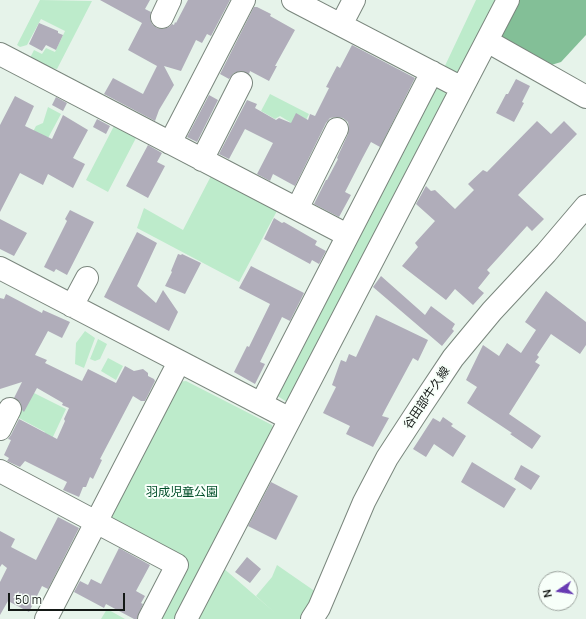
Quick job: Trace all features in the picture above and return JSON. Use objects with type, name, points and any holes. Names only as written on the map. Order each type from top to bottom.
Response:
[{"type":"street","points":[[170,143],[244,0]]},
{"type":"street","points":[[293,0],[462,88]]},
{"type":"street","points":[[341,25],[354,0]]},
{"type":"street","points":[[186,619],[508,0]]},
{"type":"street","points":[[487,41],[586,97]]},
{"type":"street","points":[[0,54],[347,235]]},
{"type":"street","points":[[261,404],[432,72]]},
{"type":"street","points":[[202,160],[241,83]]},
{"type":"street","points":[[297,209],[337,129]]},
{"type":"street","name":"谷田部牛久線","points":[[312,619],[319,608],[364,502],[387,458],[419,409],[453,358],[492,310],[546,253],[586,206]]},
{"type":"street","points":[[0,268],[290,419]]},
{"type":"street","points":[[72,306],[87,278]]},
{"type":"street","points":[[46,619],[179,362]]},
{"type":"street","points":[[0,429],[10,409]]},
{"type":"street","points":[[0,471],[177,565],[149,619]]},
{"type":"green space","points":[[40,0],[92,1],[57,69],[29,60],[34,50],[42,54],[46,48],[55,52],[65,31],[41,19],[27,45],[20,47],[17,45]]},
{"type":"green space","points":[[476,0],[495,0],[462,72],[454,75],[443,70]]},
{"type":"green space","points":[[516,0],[586,0],[586,35],[561,62],[548,66],[503,41],[499,32]]},
{"type":"green space","points":[[441,84],[446,87],[449,96],[287,402],[276,395],[432,88]]},
{"type":"green space","points":[[270,94],[309,114],[291,150],[277,147],[290,122],[280,116],[275,119],[261,111]]},
{"type":"green space","points":[[48,107],[61,114],[40,153],[26,145],[36,126],[43,123]]},
{"type":"green space","points":[[115,124],[137,136],[108,192],[86,180]]},
{"type":"green space","points":[[211,176],[278,209],[239,282],[137,228],[144,208],[183,230]]},
{"type":"green space","points":[[85,331],[95,338],[84,368],[75,364],[76,343]]},
{"type":"green space","points":[[98,339],[107,344],[100,359],[95,361],[90,359]]},
{"type":"green space","points":[[108,358],[123,366],[116,380],[101,371]]},
{"type":"green space","name":"羽成児童公園","points":[[186,381],[272,425],[274,434],[178,619],[158,619],[188,562],[112,522],[109,513],[178,382]]},
{"type":"green space","points":[[28,390],[66,409],[44,456],[36,452],[45,432],[15,416]]},
{"type":"green space","points":[[277,565],[316,592],[302,619],[195,619],[222,567],[274,612],[256,596],[272,577]]},
{"type":"green space","points":[[107,609],[125,619],[101,619]]},
{"type":"building","points":[[100,0],[150,0],[145,9],[151,12],[150,18],[152,24],[157,28],[163,29],[172,24],[174,25],[175,22],[176,23],[188,0],[230,0],[211,36],[207,34],[202,43],[196,40],[181,71],[164,66],[174,85],[159,110],[155,121],[104,94],[113,78],[143,94],[157,66],[128,50],[142,23]]},
{"type":"building","points":[[254,7],[271,14],[270,16],[295,30],[275,66],[277,66],[269,81],[250,71],[249,74],[241,71],[234,73],[229,79],[220,74]]},
{"type":"building","points":[[39,23],[58,31],[58,33],[63,35],[56,50],[46,45],[42,51],[29,44]]},
{"type":"building","points":[[352,45],[415,78],[380,147],[371,142],[345,192],[351,195],[339,217],[314,204],[338,159],[337,158],[348,134],[348,122],[343,118],[330,118],[326,123],[295,186],[273,174],[270,181],[257,174],[273,143],[245,129],[229,159],[219,154],[247,100],[257,104],[255,108],[276,120],[279,118],[291,123],[296,113],[308,120],[310,114],[315,116],[329,88],[326,87],[337,66],[340,68]]},
{"type":"building","points":[[516,79],[530,86],[522,102],[524,103],[514,122],[496,113]]},
{"type":"building","points":[[209,95],[218,100],[197,142],[187,137]]},
{"type":"building","points":[[15,96],[34,106],[25,126],[52,139],[63,115],[88,130],[73,158],[85,164],[73,188],[48,174],[43,185],[20,173],[0,212],[0,125]]},
{"type":"building","points":[[56,97],[67,103],[63,111],[52,105]]},
{"type":"building","points":[[97,119],[110,126],[106,134],[93,127]]},
{"type":"building","points":[[537,121],[551,134],[564,121],[577,134],[518,195],[544,219],[532,231],[527,226],[487,270],[490,273],[478,288],[484,293],[473,305],[455,289],[446,300],[402,266],[418,247],[415,243],[435,221],[416,204],[426,186],[431,191],[435,190],[455,209],[474,190],[468,184],[483,170],[487,172]]},
{"type":"building","points":[[148,145],[162,153],[157,162],[165,166],[148,198],[126,186]]},
{"type":"building","points":[[70,210],[94,222],[67,275],[56,269],[54,272],[44,267],[67,221],[65,219]]},
{"type":"building","points":[[274,218],[317,241],[315,245],[326,251],[319,264],[312,260],[310,264],[264,239]]},
{"type":"building","points":[[0,219],[27,233],[14,256],[0,249]]},
{"type":"building","points":[[137,232],[157,243],[137,286],[156,303],[163,290],[178,312],[169,331],[104,297]]},
{"type":"building","points":[[178,254],[182,254],[201,263],[185,294],[165,286],[172,272],[171,271]]},
{"type":"building","points":[[251,266],[304,293],[290,321],[282,317],[260,362],[265,364],[255,384],[234,372],[247,346],[249,347],[270,304],[239,288]]},
{"type":"building","points":[[381,276],[425,315],[431,306],[455,324],[452,329],[454,331],[442,346],[373,287]]},
{"type":"building","points":[[546,291],[586,322],[586,345],[580,354],[551,334],[537,355],[539,357],[535,362],[540,365],[509,414],[541,436],[532,449],[510,434],[512,433],[467,403],[477,387],[466,380],[483,345],[499,356],[507,343],[521,353],[536,330],[525,322]]},
{"type":"building","points":[[6,294],[42,313],[43,310],[70,322],[62,338],[48,331],[35,355],[47,360],[45,363],[82,381],[88,369],[116,383],[125,366],[134,371],[143,369],[148,373],[148,376],[155,381],[145,401],[141,401],[133,396],[100,459],[102,460],[93,479],[90,477],[86,487],[83,487],[79,497],[63,490],[67,482],[25,461],[20,467],[7,461],[9,458],[4,455],[11,440],[8,439],[19,419],[57,439],[69,408],[37,388],[24,412],[20,402],[14,398],[22,382],[0,389],[0,298],[4,299]]},
{"type":"building","points":[[376,315],[428,340],[418,361],[413,358],[385,410],[382,416],[389,418],[373,447],[346,434],[350,426],[323,413],[336,387],[332,385],[341,360],[346,362],[349,354],[356,357]]},
{"type":"building","points":[[443,417],[453,424],[451,426],[466,436],[453,457],[434,444],[426,457],[413,449],[433,418],[440,422]]},
{"type":"building","points":[[472,462],[516,489],[504,508],[461,482]]},
{"type":"building","points":[[521,465],[540,476],[531,490],[514,479]]},
{"type":"building","points":[[271,482],[298,496],[276,540],[248,526]]},
{"type":"building","points":[[58,517],[79,528],[48,589],[42,586],[29,612],[8,601],[0,615],[0,582],[7,568],[2,564],[0,567],[0,531],[15,539],[11,547],[36,560]]},
{"type":"building","points":[[119,548],[150,565],[136,591],[145,596],[141,603],[143,604],[137,619],[134,619],[106,604],[104,608],[74,592],[80,581],[88,585],[91,579],[101,584]]},
{"type":"building","points":[[247,557],[261,569],[250,583],[235,572]]}]
